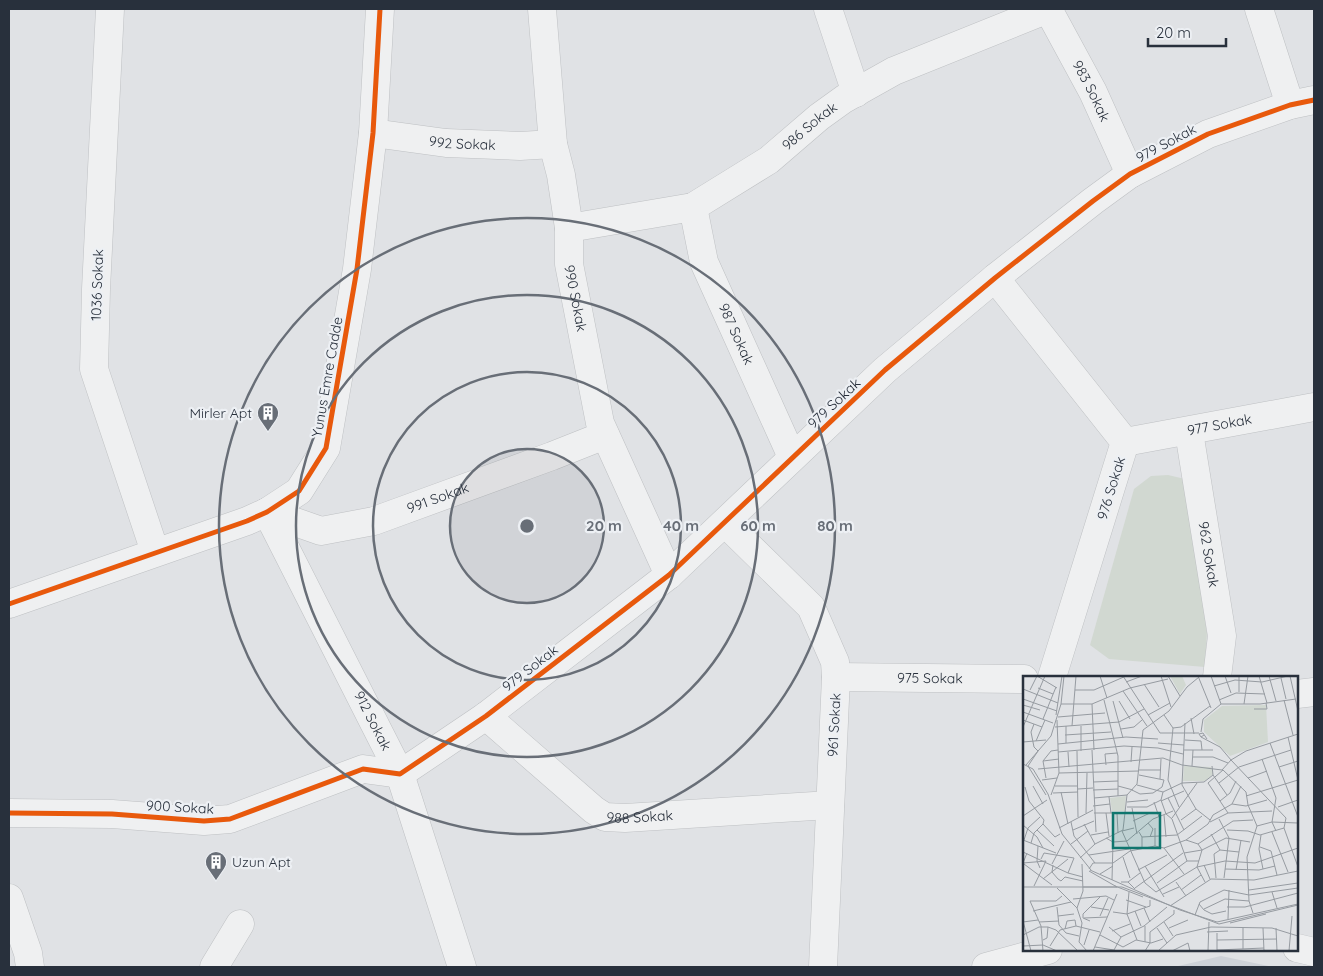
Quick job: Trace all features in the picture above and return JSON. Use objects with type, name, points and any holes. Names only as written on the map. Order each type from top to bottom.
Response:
[{"type":"street","name":"1036 Sokak","points":[[110,9],[96,289],[94,368],[155,552]]},
{"type":"street","name":"Yunus Emre Cadde","points":[[9,604],[247,521],[267,512],[299,491],[326,448],[357,268],[373,133],[380,9]]},
{"type":"street","name":"990 Sokak","points":[[542,9],[553,144],[561,175],[569,228],[569,264],[600,423],[669,575]]},
{"type":"street","points":[[828,9],[856,92]]},
{"type":"street","name":"986 Sokak","points":[[569,228],[693,207],[770,160],[819,117],[856,92],[894,71],[1048,9]]},
{"type":"street","name":"983 Sokak","points":[[1048,9],[1093,92],[1130,174]]},
{"type":"street","points":[[1259,9],[1302,103]]},
{"type":"street","name":"979 Sokak","points":[[400,774],[486,716],[669,575],[886,370],[995,278],[1130,174],[1208,134],[1302,103]]},
{"type":"street","name":"992 Sokak","points":[[373,133],[446,143],[520,146],[553,144]]},
{"type":"street","name":"987 Sokak","points":[[693,207],[704,262],[792,457]]},
{"type":"street","name":"976 Sokak","points":[[995,278],[1125,442],[1052,676]]},
{"type":"street","name":"977 Sokak","points":[[1125,442],[1189,432],[1314,407]]},
{"type":"street","name":"962 Sokak","points":[[1189,432],[1222,636],[1216,676]]},
{"type":"street","name":"991 Sokak","points":[[267,512],[321,531],[374,521],[605,435]]},
{"type":"street","name":"912 Sokak","points":[[267,512],[400,774],[462,967]]},
{"type":"street","name":"961 Sokak","points":[[725,523],[811,607],[835,662],[836,677],[823,967]]},
{"type":"street","name":"975 Sokak","points":[[836,677],[1023,679]]},
{"type":"street","points":[[1298,694],[1314,692]]},
{"type":"street","name":"988 Sokak","points":[[486,716],[594,810],[605,817],[625,818],[830,805]]},
{"type":"street","name":"900 Sokak","points":[[9,813],[112,814],[204,820],[230,819],[363,769],[400,774]]},
{"type":"street","points":[[9,898],[28,953],[30,967]]},
{"type":"street","points":[[214,967],[240,924]]},
{"type":"street","points":[[1298,948],[1314,952]]},
{"type":"street","points":[[986,967],[1044,951]]},
{"type":"shaded area","points":[[1168,475],[1185,479],[1207,633],[1205,667],[1109,659],[1090,645],[1134,489],[1151,476]]},
{"type":"shaded area","points":[[1221,956],[1273,967],[1174,967]]},
{"type":"cycle path","points":[[9,604],[247,521],[267,512],[299,491],[326,448],[357,269],[373,133],[380,9]]},
{"type":"cycle path","points":[[9,813],[112,814],[204,821],[230,819],[363,769],[400,774],[486,716],[669,575],[885,370],[995,278],[1093,201],[1130,174],[1208,134],[1290,105],[1314,100]]},
{"type":"place","name":"Mirler Apt","points":[[268,432]]},
{"type":"place","name":"Uzun Apt","points":[[216,881]]}]
